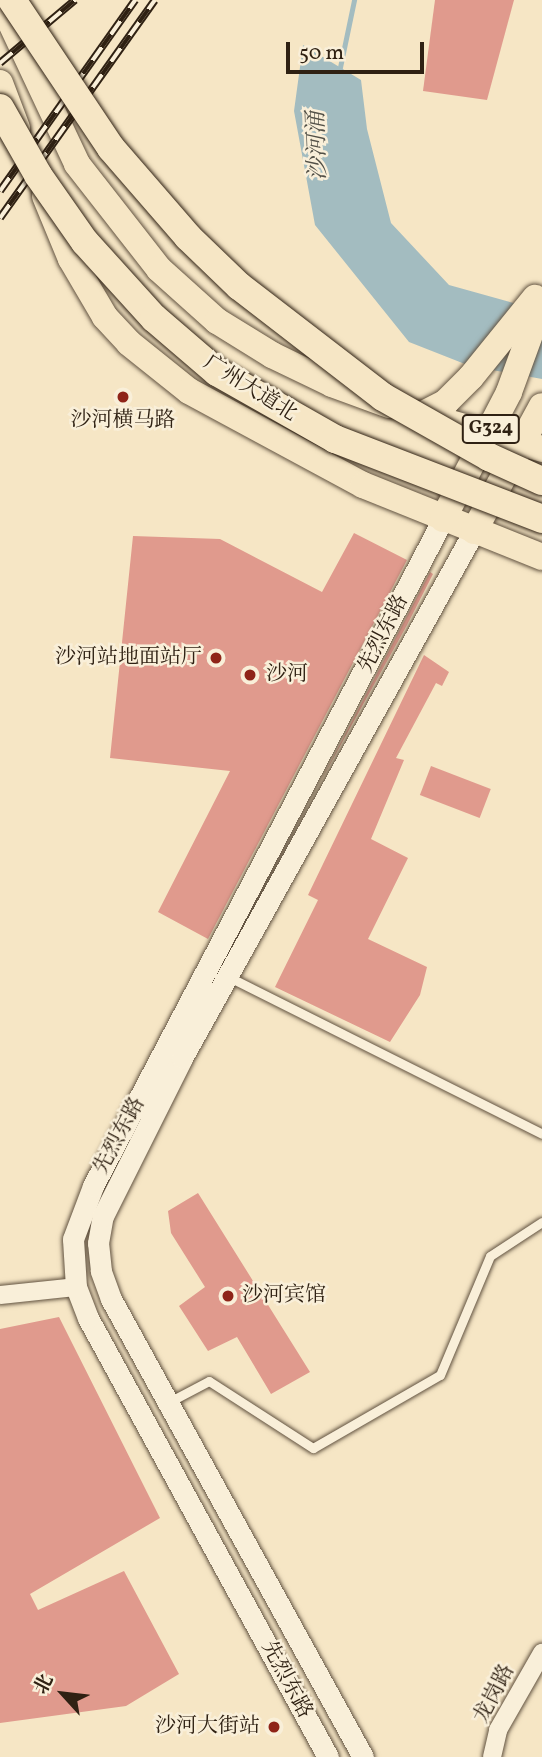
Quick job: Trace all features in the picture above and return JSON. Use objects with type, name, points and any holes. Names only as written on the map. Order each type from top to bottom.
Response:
[{"type":"highway","points":[[12,0],[111,148],[188,237],[239,286],[383,397],[489,457],[542,481]]},
{"type":"highway","name":"广州大道北","points":[[0,108],[38,175],[85,242],[154,318],[218,372],[335,439],[542,519]]},
{"type":"main road","name":"广州大道北","points":[[1,1],[77,164],[159,269],[217,321],[272,355],[332,384],[421,415],[533,446]]},
{"type":"main road","name":"广州大道北","points":[[0,83],[71,259],[94,301],[129,343],[189,391],[228,415],[343,475],[443,519],[542,557]]},
{"type":"main road","points":[[421,415],[446,402],[532,317]]},
{"type":"main road","name":"G324","points":[[443,519],[488,433],[532,317]]},
{"type":"main road","points":[[474,531],[533,446],[542,406]]},
{"type":"street","name":"先烈东路","points":[[363,1757],[105,1284],[98,1257],[99,1230],[111,1198],[219,971],[443,519]]},
{"type":"street","name":"先烈东路","points":[[328,1757],[88,1318],[76,1287],[73,1239],[85,1201],[474,531]]},
{"type":"street","points":[[0,1295],[76,1287]]},
{"type":"street","name":"龙岗路","points":[[492,1757],[498,1730],[542,1653]]},
{"type":"lane","points":[[219,971],[542,1134]]},
{"type":"lane","points":[[167,1402],[209,1381],[313,1448],[440,1375],[490,1256],[542,1222]]},
{"type":"water","points":[[303,45],[361,80],[367,129],[391,223],[449,285],[542,311],[542,379],[470,366],[409,342],[315,225],[294,111]]},
{"type":"building","points":[[435,0],[514,0],[487,100],[423,91]]},
{"type":"building","name":"沙河","points":[[354,533],[407,560],[208,939],[158,912],[230,771],[110,758],[133,536],[220,539],[322,592]]},
{"type":"building","points":[[430,572],[433,574],[407,625],[318,786]]},
{"type":"building","points":[[424,655],[449,672],[442,686],[436,683],[396,758],[404,760],[371,839],[408,858],[368,939],[427,967],[420,995],[390,1042],[275,987],[318,900],[308,895]]},
{"type":"building","points":[[431,766],[491,789],[480,818],[420,795]]},
{"type":"building","name":"沙河宾馆","points":[[198,1193],[310,1372],[271,1394],[237,1337],[208,1351],[179,1306],[205,1287],[171,1233],[168,1211]]},
{"type":"building","points":[[59,1317],[160,1518],[30,1594],[38,1610],[124,1571],[179,1674],[126,1706],[0,1723],[0,1329]]},
{"type":"waterway","name":"沙河涌","points":[[339,72],[354,0]]},
{"type":"railway","points":[[0,63],[75,0]]},
{"type":"railway","points":[[0,191],[135,0]]},
{"type":"railway","points":[[0,218],[155,0]]},
{"type":"place","name":"沙河横马路","points":[[123,397]]},
{"type":"place","name":"沙河站地面站厅","points":[[216,658]]},
{"type":"place","name":"沙河","points":[[250,675]]},
{"type":"place","name":"沙河宾馆","points":[[228,1296]]},
{"type":"place","name":"沙河大街站","points":[[274,1727]]}]
